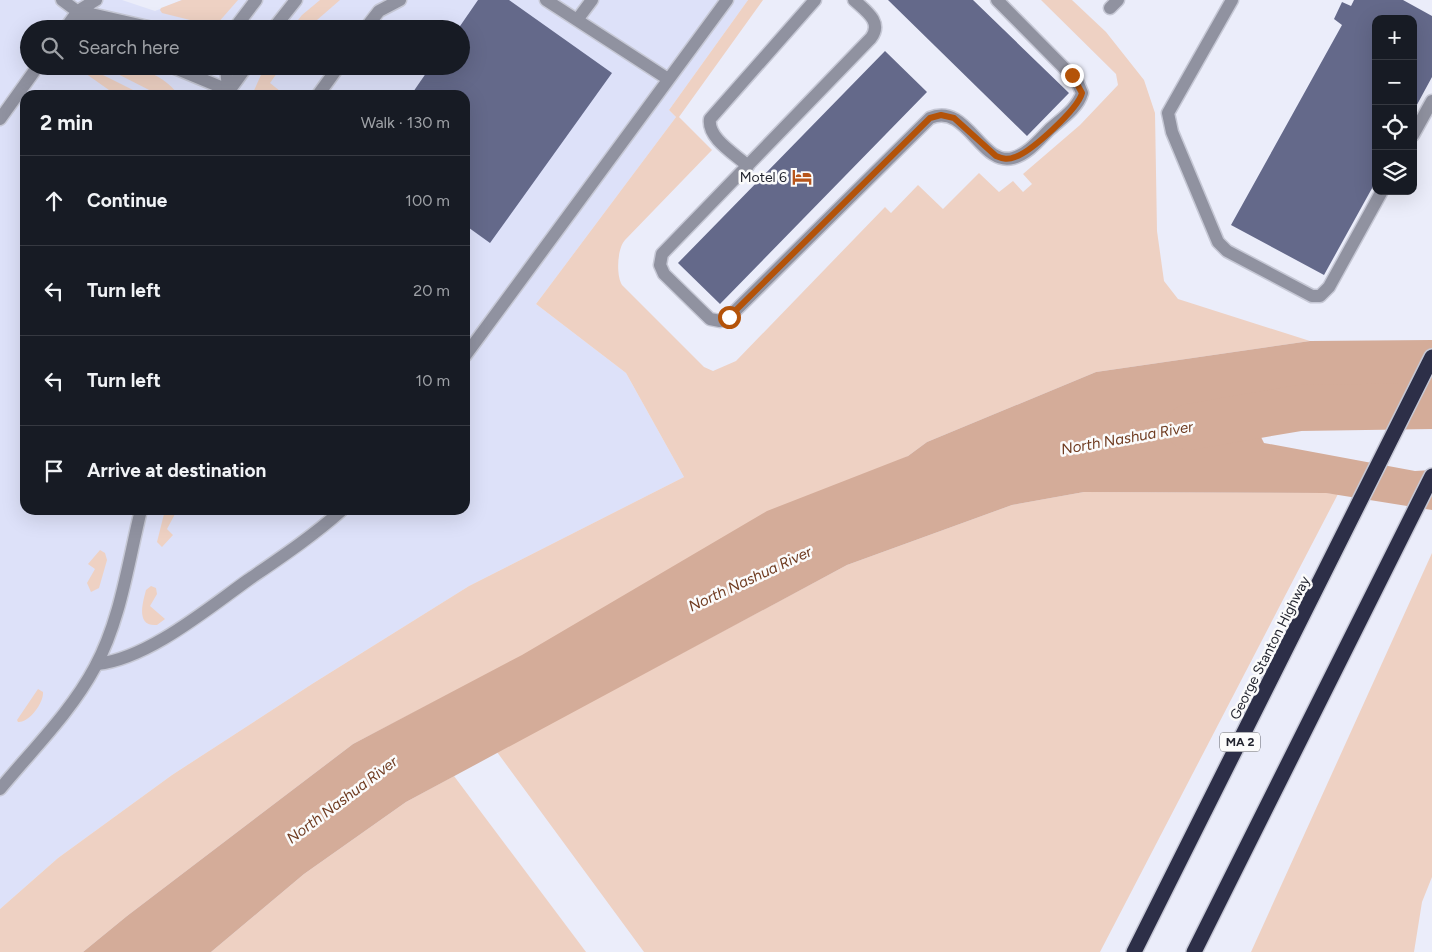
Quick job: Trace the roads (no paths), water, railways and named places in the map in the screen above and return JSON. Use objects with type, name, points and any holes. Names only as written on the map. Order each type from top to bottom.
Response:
[{"type":"highway","name":"George Stanton Highway","points":[[1134,952],[1432,357]]},
{"type":"highway","points":[[1194,952],[1432,476]]},
{"type":"street","points":[[62,0],[90,20]]},
{"type":"street","points":[[71,20],[78,10],[96,0]]},
{"type":"street","points":[[241,20],[256,0]]},
{"type":"street","points":[[280,20],[296,0]]},
{"type":"street","points":[[372,20],[379,11],[400,0]]},
{"type":"street","points":[[546,0],[668,79]]},
{"type":"street","points":[[577,20],[592,0]]},
{"type":"street","points":[[470,349],[727,0]]},
{"type":"street","points":[[748,166],[714,134],[709,124],[710,119],[815,0]]},
{"type":"street","points":[[854,0],[872,18],[876,26],[874,34],[662,254],[660,260],[664,274],[710,319],[720,321],[729,317],[930,118],[941,115],[954,118],[996,156],[1006,159],[1025,153],[1077,104],[1082,93],[1077,81],[997,0]]},
{"type":"street","points":[[1232,0],[1168,113],[1172,132],[1218,242],[1227,251],[1312,296],[1320,296],[1329,287],[1380,195]]},
{"type":"street","points":[[78,10],[120,20]]},
{"type":"street","points":[[21,90],[32,75]]},
{"type":"street","points":[[189,75],[221,90]]},
{"type":"street","points":[[226,75],[227,90]]},
{"type":"street","points":[[229,90],[240,75]]},
{"type":"street","points":[[322,90],[332,75]]},
{"type":"street","points":[[0,119],[20,91]]},
{"type":"street","points":[[1417,128],[1432,101]]},
{"type":"street","points":[[0,789],[76,698],[97,664],[112,628],[140,515]]},
{"type":"street","points":[[97,664],[128,657],[163,638],[277,560],[336,515]]},
{"type":"water","points":[[1432,340],[1432,387],[1299,398],[1248,411],[1264,443],[1415,471],[1432,470],[1432,510],[1326,493],[1084,492],[1012,505],[847,565],[406,802],[304,874],[211,952],[83,952],[127,916],[353,744],[522,655],[767,511],[908,456],[927,442],[1096,372],[1310,341]]},
{"type":"waterway","name":"North Nashua River","points":[[1189,427],[1299,408],[1432,406]]},
{"type":"place","name":"Motel 6","points":[[802,177]]}]
